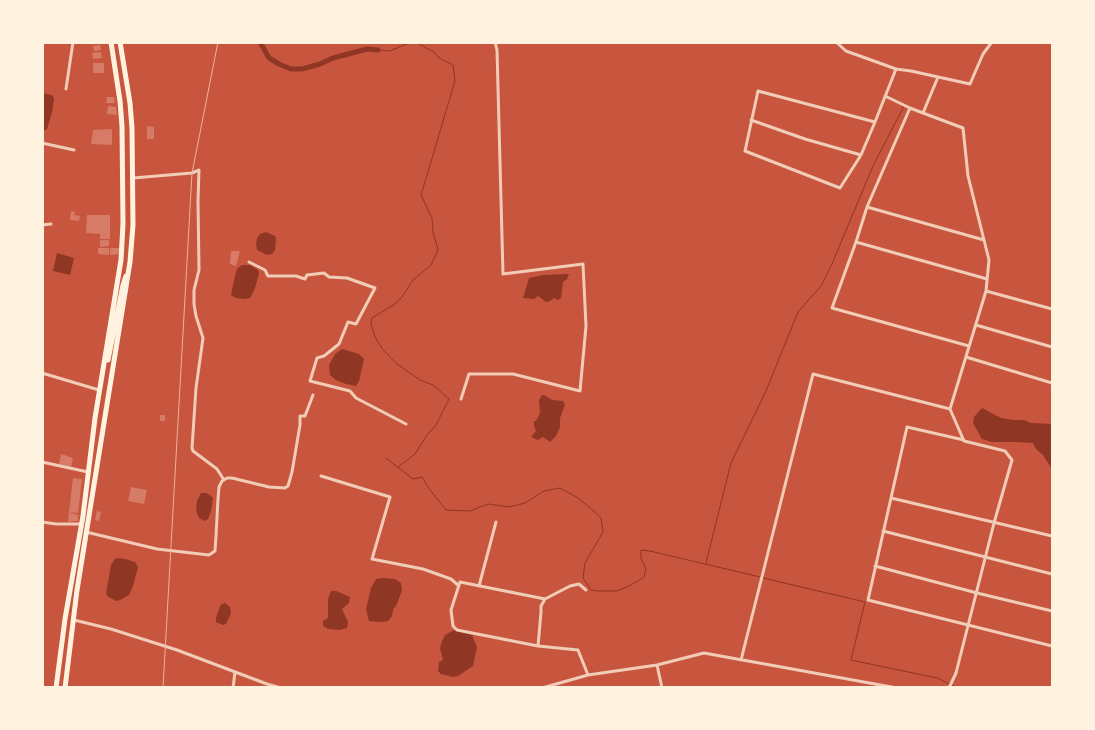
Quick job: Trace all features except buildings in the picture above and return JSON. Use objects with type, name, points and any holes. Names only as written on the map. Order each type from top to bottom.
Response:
[{"type":"highway","points":[[56,688],[99,390],[120,261],[123,224],[122,126],[111,42]]},
{"type":"highway","points":[[65,688],[86,532],[130,262],[133,225],[132,128],[120,42]]},
{"type":"highway","points":[[101,380],[108,362],[123,285],[130,262]]},
{"type":"street","points":[[66,89],[73,42]]},
{"type":"street","points":[[461,399],[469,374],[513,374],[580,391],[586,326],[583,264],[503,274],[495,42]]},
{"type":"street","points":[[836,42],[846,51],[896,69],[911,70],[970,84],[983,54],[992,42]]},
{"type":"street","points":[[876,122],[758,91],[745,151],[840,188],[861,155],[876,122],[896,69]]},
{"type":"street","points":[[923,113],[938,77]]},
{"type":"street","points":[[886,96],[910,108],[963,128],[968,176],[989,260],[986,291],[950,409],[964,441]]},
{"type":"street","points":[[910,108],[867,207],[832,308],[970,346]]},
{"type":"street","points":[[751,120],[805,139],[861,155]]},
{"type":"street","points":[[42,143],[74,150]]},
{"type":"street","points":[[132,178],[192,173],[199,170],[199,270],[194,290],[194,304],[203,338],[196,388],[192,451],[217,469],[224,480]]},
{"type":"street","points":[[867,207],[984,240]]},
{"type":"street","points":[[42,225],[51,224]]},
{"type":"street","points":[[856,242],[987,279]]},
{"type":"street","points":[[249,262],[265,270],[268,276],[296,276],[305,279],[308,275],[324,273],[329,278],[347,278],[375,288],[356,324],[348,322],[339,344],[324,356],[317,358],[310,381],[350,391],[356,398],[406,424]]},
{"type":"street","points":[[986,291],[1052,309]]},
{"type":"street","points":[[976,325],[1052,347]]},
{"type":"street","points":[[966,357],[1052,382]]},
{"type":"street","points":[[42,372],[99,390]]},
{"type":"street","points":[[741,660],[812,374],[950,409]]},
{"type":"street","points":[[86,532],[157,550],[209,555],[215,551],[219,487],[222,481],[227,478],[239,479],[263,486],[285,488],[288,486],[292,472],[300,416],[305,416],[313,395]]},
{"type":"street","points":[[949,688],[956,673],[969,625],[994,523],[1012,460],[1005,451],[907,427],[868,600],[969,625],[1052,646]]},
{"type":"street","points":[[42,462],[88,472]]},
{"type":"street","points":[[320,476],[390,498],[372,559],[423,569],[451,579],[459,586]]},
{"type":"street","points":[[891,498],[1052,536]]},
{"type":"street","points":[[42,522],[81,524]]},
{"type":"street","points":[[479,586],[496,522]]},
{"type":"street","points":[[883,531],[1052,574]]},
{"type":"street","points":[[875,566],[1052,611]]},
{"type":"street","points":[[586,590],[579,584],[570,586],[545,598],[460,582],[451,610],[453,626],[457,630],[538,646],[578,650],[588,675]]},
{"type":"street","points":[[538,646],[541,606],[545,598]]},
{"type":"street","points":[[73,620],[111,629],[177,650],[281,688]]},
{"type":"street","points":[[542,688],[588,675],[657,665],[704,654],[897,688]]},
{"type":"street","points":[[657,665],[662,688]]},
{"type":"street","points":[[233,688],[235,672]]},
{"type":"shaded area","points":[[43,93],[53,96],[54,100],[47,129],[43,131]]},
{"type":"shaded area","points":[[266,232],[275,236],[276,239],[275,250],[272,254],[267,255],[257,250],[256,243],[260,234]]},
{"type":"shaded area","points":[[57,253],[74,258],[70,275],[53,271]]},
{"type":"shaded area","points":[[242,265],[250,265],[258,270],[259,274],[254,291],[250,298],[245,299],[236,298],[231,295],[237,269]]},
{"type":"shaded area","points":[[569,274],[563,282],[561,298],[558,300],[554,298],[546,302],[538,296],[534,299],[523,298],[529,278],[543,275]]},
{"type":"shaded area","points":[[342,349],[359,354],[364,359],[356,386],[336,380],[330,375],[329,365],[335,354]]},
{"type":"shaded area","points":[[542,395],[552,400],[563,401],[565,405],[560,418],[560,427],[556,436],[550,442],[543,437],[538,440],[531,437],[536,431],[534,421],[536,421],[540,413],[539,400]]},
{"type":"shaded area","points":[[982,408],[1001,418],[1052,424],[1052,469],[1033,443],[992,442],[982,439],[973,423],[974,417]]},
{"type":"shaded area","points":[[201,493],[206,493],[213,498],[211,511],[208,519],[205,521],[199,518],[196,510],[197,501]]},
{"type":"shaded area","points":[[118,558],[135,562],[138,567],[129,595],[116,601],[107,596],[106,593],[111,565]]},
{"type":"shaded area","points":[[376,579],[395,579],[401,583],[402,590],[392,616],[388,621],[369,621],[366,609],[371,588]]},
{"type":"shaded area","points":[[331,591],[336,591],[350,597],[349,603],[342,609],[348,622],[347,628],[340,630],[328,629],[323,626],[323,621],[328,618],[328,599]]},
{"type":"shaded area","points":[[225,603],[230,607],[231,613],[226,624],[223,625],[216,622],[216,618],[220,606]]},
{"type":"shaded area","points":[[454,630],[472,635],[477,647],[473,666],[458,676],[453,677],[441,674],[438,671],[439,662],[443,660],[440,648],[442,641],[445,635]]},
{"type":"waterway","points":[[260,42],[269,58],[291,69],[302,69],[367,49],[378,50]]},
{"type":"waterway","points":[[378,50],[390,51],[406,44],[417,43],[453,65],[455,81],[421,195],[432,218],[433,232],[438,250],[431,265],[413,280],[395,304],[372,318],[371,324],[375,337],[383,350],[397,364],[420,380],[433,385],[449,399],[436,425],[415,454],[398,467]]},
{"type":"waterway","points":[[706,563],[731,463],[766,391],[798,312],[821,286],[873,166],[904,106]]},
{"type":"waterway","points":[[386,458],[413,479],[422,477],[446,510],[470,511],[488,504],[509,507],[525,503],[544,491],[560,488],[578,498],[601,518],[603,532],[585,563],[583,578],[591,590],[617,591],[644,577],[646,569],[641,558],[641,550],[760,577]]},
{"type":"waterway","points":[[763,578],[865,602],[851,660],[937,678],[958,688]]},
{"type":"railway","points":[[163,688],[192,173],[218,42]]}]
